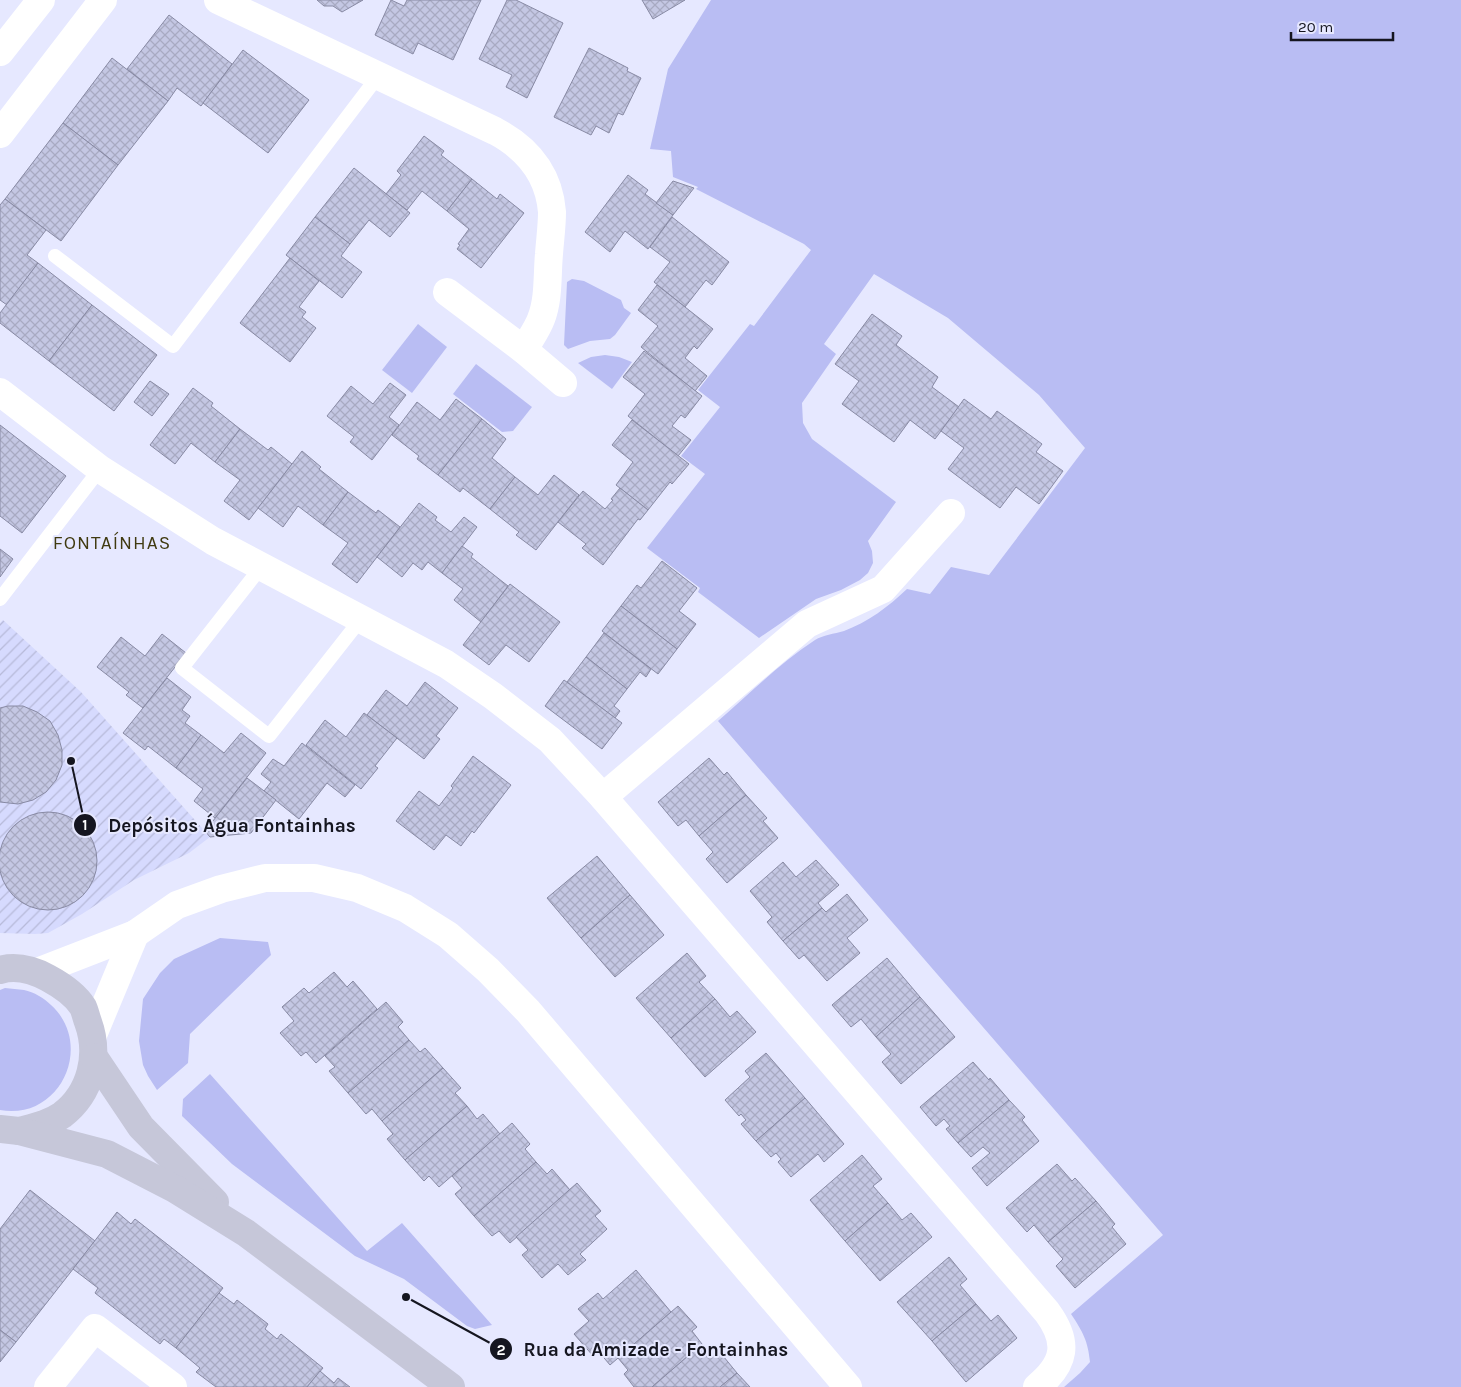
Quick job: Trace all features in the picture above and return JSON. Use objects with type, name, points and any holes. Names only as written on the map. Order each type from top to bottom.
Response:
[{"type":"main road","points":[[1,969],[20,968],[37,972],[63,985],[83,1007],[93,1046],[141,1127],[246,1233]]},
{"type":"main road","points":[[9,1130],[41,1126],[61,1115],[78,1099],[89,1079],[93,1046]]},
{"type":"main road","points":[[9,1130],[107,1154],[175,1190],[246,1233],[451,1387]]},
{"type":"street","points":[[0,52],[41,0]]},
{"type":"street","points":[[0,134],[103,0]]},
{"type":"street","points":[[218,0],[379,75],[512,140],[529,155],[542,174],[548,190],[552,213],[546,298],[541,319],[524,350]]},
{"type":"street","points":[[447,292],[524,350],[563,383]]},
{"type":"street","points":[[0,392],[100,469],[213,540],[446,664],[493,696],[550,740],[603,797],[1057,1325],[1061,1337],[1061,1354],[1056,1368],[1038,1387]]},
{"type":"street","points":[[603,797],[807,624],[883,589],[951,513]]},
{"type":"street","points":[[37,972],[135,934],[177,905],[222,888],[265,878],[314,878],[357,888],[405,908],[448,935],[488,970],[528,1011],[848,1387]]},
{"type":"street","points":[[93,1046],[135,934]]},
{"type":"street","points":[[48,1387],[95,1328],[174,1387]]},
{"type":"lane","points":[[55,256],[173,346],[379,75]]},
{"type":"lane","points":[[0,599],[100,469]]},
{"type":"lane","points":[[262,566],[182,668],[269,736],[361,619]]},
{"type":"shaded area","points":[[711,0],[1461,0],[1461,1387],[1064,1387],[1090,1362],[1084,1337],[1071,1314],[1163,1235],[718,721],[802,649],[818,638],[844,631],[869,619],[907,589],[930,594],[951,567],[989,575],[1085,448],[1039,395],[948,318],[874,274],[824,344],[836,354],[802,403],[803,423],[812,439],[896,502],[868,541],[872,551],[873,563],[868,573],[860,580],[841,590],[816,599],[759,638],[698,592],[700,588],[647,548],[705,474],[681,456],[720,407],[698,390],[750,324],[754,326],[811,250],[804,244],[696,189],[698,187],[673,177],[671,151],[650,149],[668,69]]},
{"type":"shaded area","points":[[572,279],[584,281],[621,300],[624,308],[631,313],[610,339],[590,341],[568,349],[564,345],[567,282]]},
{"type":"shaded area","points":[[418,324],[447,347],[412,393],[382,370]]},
{"type":"shaded area","points":[[605,355],[619,357],[632,362],[612,389],[578,363],[591,357]]},
{"type":"shaded area","points":[[476,364],[532,407],[513,431],[502,432],[453,394]]},
{"type":"shaded area","points":[[3,620],[81,692],[210,837],[189,853],[134,880],[82,914],[48,933],[0,933],[0,623]]},
{"type":"shaded area","points":[[220,938],[268,942],[271,955],[190,1034],[188,1063],[157,1090],[143,1065],[139,1041],[143,999],[160,973],[174,959]]},
{"type":"shaded area","points":[[5,988],[28,991],[45,1000],[64,1021],[70,1040],[70,1059],[64,1077],[54,1092],[39,1104],[21,1110],[0,1110],[0,990]]},
{"type":"shaded area","points":[[210,1074],[367,1251],[402,1223],[492,1325],[475,1329],[467,1326],[404,1279],[355,1256],[232,1164],[182,1116],[183,1099]]},
{"type":"building","points":[[317,0],[363,0],[342,12],[333,6],[324,6]]},
{"type":"building","points":[[391,0],[404,6],[407,0],[481,0],[453,60],[418,43],[413,54],[375,35]]},
{"type":"building","points":[[507,0],[516,0],[563,23],[527,98],[506,87],[512,75],[479,59]]},
{"type":"building","points":[[642,0],[685,0],[653,19]]},
{"type":"building","points":[[169,15],[232,64],[201,106],[177,88],[168,101],[127,69]]},
{"type":"building","points":[[589,48],[628,68],[627,71],[641,78],[623,115],[618,113],[609,133],[596,126],[591,135],[554,117]]},
{"type":"building","points":[[243,50],[309,100],[268,153],[203,103]]},
{"type":"building","points":[[112,58],[168,101],[118,165],[63,123]]},
{"type":"building","points":[[63,123],[118,165],[61,241],[5,199]]},
{"type":"building","points":[[424,136],[444,151],[441,155],[472,179],[447,211],[422,191],[407,210],[386,194],[401,175],[397,171]]},
{"type":"building","points":[[354,168],[410,213],[390,237],[369,220],[350,244],[315,217]]},
{"type":"building","points":[[628,175],[648,190],[645,194],[673,215],[648,249],[625,231],[610,252],[585,232]]},
{"type":"building","points":[[472,179],[497,199],[500,194],[524,213],[481,268],[457,249],[460,245],[458,244],[469,229],[447,211]]},
{"type":"building","points":[[673,181],[694,188],[673,215],[656,203]]},
{"type":"building","points":[[5,199],[46,230],[27,255],[38,263],[7,305],[0,300],[0,205]]},
{"type":"building","points":[[315,217],[350,244],[341,256],[362,272],[342,298],[286,255]]},
{"type":"building","points":[[672,217],[729,262],[712,285],[706,280],[685,307],[654,282],[670,262],[650,247]]},
{"type":"building","points":[[290,258],[319,281],[299,307],[306,312],[302,317],[316,328],[290,362],[240,323]]},
{"type":"building","points":[[38,263],[92,305],[49,361],[0,323],[0,313]]},
{"type":"building","points":[[657,285],[713,329],[697,349],[694,346],[685,358],[707,376],[695,391],[641,347],[658,326],[638,310]]},
{"type":"building","points":[[92,305],[157,355],[114,411],[49,361]]},
{"type":"building","points":[[872,314],[902,336],[896,345],[938,377],[932,387],[959,407],[935,439],[910,420],[894,442],[842,404],[859,381],[835,364]]},
{"type":"building","points":[[644,351],[702,396],[685,418],[681,415],[672,426],[691,440],[678,456],[628,416],[645,394],[623,377]]},
{"type":"building","points":[[150,381],[169,394],[152,416],[134,402]]},
{"type":"building","points":[[390,383],[406,395],[389,417],[399,425],[372,460],[350,442],[354,437],[327,416],[351,386],[373,404]]},
{"type":"building","points":[[193,388],[213,403],[211,406],[240,429],[215,462],[191,443],[175,464],[150,445]]},
{"type":"building","points":[[456,399],[482,419],[438,475],[417,459],[419,456],[392,435],[417,402],[440,420]]},
{"type":"building","points":[[964,399],[991,419],[997,411],[1042,444],[1036,452],[1063,471],[1039,504],[1016,487],[1000,508],[948,469],[964,448],[941,431]]},
{"type":"building","points":[[482,419],[506,439],[492,458],[515,477],[490,509],[463,488],[460,492],[438,475]]},
{"type":"building","points":[[632,420],[689,464],[672,484],[670,482],[648,510],[616,485],[633,462],[612,445]]},
{"type":"building","points":[[0,425],[66,476],[22,533],[0,516]]},
{"type":"building","points":[[240,429],[268,450],[271,447],[292,464],[249,520],[224,501],[240,480],[215,462]]},
{"type":"building","points":[[302,451],[321,467],[319,469],[348,492],[323,525],[298,506],[283,527],[258,508]]},
{"type":"building","points":[[554,475],[579,495],[536,550],[516,535],[519,532],[490,509],[515,477],[538,495]]},
{"type":"building","points":[[620,488],[648,510],[640,520],[638,519],[603,565],[582,548],[586,544],[558,522],[583,491],[605,509]]},
{"type":"building","points":[[348,492],[376,513],[378,510],[400,527],[357,583],[332,564],[348,543],[323,525]]},
{"type":"building","points":[[419,503],[437,517],[435,520],[451,532],[464,517],[477,527],[442,573],[428,562],[422,570],[413,563],[402,577],[377,557]]},
{"type":"building","points":[[462,546],[473,554],[471,557],[508,586],[481,622],[454,600],[463,589],[442,573]]},
{"type":"building","points":[[0,549],[13,559],[0,577]]},
{"type":"building","points":[[662,561],[697,588],[679,611],[696,624],[677,649],[621,606],[637,585],[641,588]]},
{"type":"building","points":[[510,584],[560,622],[529,662],[506,645],[489,665],[463,645]]},
{"type":"building","points":[[621,606],[677,649],[658,674],[602,631]]},
{"type":"building","points":[[604,633],[651,669],[646,677],[640,672],[627,689],[586,657]]},
{"type":"building","points":[[162,634],[186,653],[143,708],[126,695],[129,692],[97,667],[121,637],[145,656]]},
{"type":"building","points":[[586,657],[627,689],[614,706],[620,711],[615,718],[567,682]]},
{"type":"building","points":[[167,678],[191,697],[182,710],[190,716],[185,723],[201,735],[176,768],[148,746],[145,750],[123,733]]},
{"type":"building","points":[[564,680],[622,723],[602,749],[545,706]]},
{"type":"building","points":[[425,682],[458,708],[436,736],[440,739],[424,759],[367,715],[386,690],[407,706]]},
{"type":"building","points":[[23,706],[37,712],[50,721],[58,735],[62,750],[62,765],[56,780],[46,792],[33,800],[18,804],[0,802],[0,708]]},
{"type":"building","points":[[364,713],[397,738],[375,766],[378,768],[361,789],[306,745],[325,720],[346,737]]},
{"type":"building","points":[[241,733],[266,753],[215,818],[194,801],[203,789],[176,768],[201,735],[224,753]]},
{"type":"building","points":[[302,743],[355,785],[345,797],[327,783],[299,819],[264,791],[271,782],[261,774],[273,759],[284,766]]},
{"type":"building","points":[[473,756],[511,785],[474,833],[472,831],[461,846],[446,835],[434,850],[396,821],[419,791],[439,806]]},
{"type":"building","points":[[709,758],[724,775],[727,772],[746,795],[699,836],[686,820],[678,826],[658,802]]},
{"type":"building","points":[[247,778],[276,800],[251,833],[210,837],[205,831]]},
{"type":"building","points":[[746,795],[767,818],[763,821],[778,838],[727,883],[706,859],[713,852],[699,836]]},
{"type":"building","points":[[48,812],[58,813],[75,820],[89,834],[96,851],[96,871],[89,888],[75,902],[58,909],[48,910],[38,909],[21,902],[7,888],[0,871],[-1,861],[0,851],[7,834],[21,820],[38,813]]},
{"type":"building","points":[[597,856],[630,895],[581,938],[547,898]]},
{"type":"building","points":[[816,860],[839,885],[818,903],[822,908],[783,941],[767,922],[772,917],[750,891],[783,862],[796,877]]},
{"type":"building","points":[[847,894],[868,920],[847,938],[860,953],[827,981],[804,955],[799,959],[783,941],[822,908],[826,912]]},
{"type":"building","points":[[630,895],[664,935],[615,977],[581,938]]},
{"type":"building","points":[[687,953],[706,976],[699,982],[715,999],[671,1038],[636,998]]},
{"type":"building","points":[[887,958],[920,997],[876,1037],[861,1019],[851,1027],[832,1005]]},
{"type":"building","points":[[334,972],[347,987],[353,981],[377,1009],[316,1063],[306,1052],[301,1056],[280,1033],[294,1021],[282,1007],[304,988],[309,993]]},
{"type":"building","points":[[920,997],[955,1037],[901,1084],[882,1062],[891,1054],[876,1037]]},
{"type":"building","points":[[715,999],[730,1017],[737,1011],[756,1032],[705,1077],[671,1038]]},
{"type":"building","points":[[386,1002],[403,1022],[398,1027],[409,1040],[348,1093],[329,1071],[335,1067],[325,1056]]},
{"type":"building","points":[[409,1040],[420,1052],[425,1048],[443,1068],[382,1121],[372,1109],[366,1114],[348,1093]]},
{"type":"building","points":[[766,1053],[805,1098],[756,1141],[741,1124],[746,1120],[741,1114],[739,1116],[725,1100],[750,1077],[745,1071]]},
{"type":"building","points":[[973,1062],[1009,1100],[958,1143],[946,1129],[950,1126],[944,1119],[936,1126],[920,1107]]},
{"type":"building","points":[[443,1068],[461,1088],[455,1093],[467,1106],[405,1160],[387,1139],[393,1134],[382,1121]]},
{"type":"building","points":[[805,1098],[844,1144],[824,1162],[818,1154],[791,1177],[778,1162],[781,1159],[776,1153],[771,1157],[756,1141]]},
{"type":"building","points":[[1009,1100],[1025,1117],[1022,1120],[1039,1141],[987,1186],[972,1168],[990,1153],[983,1147],[971,1157],[958,1143]]},
{"type":"building","points":[[467,1106],[477,1119],[483,1114],[500,1134],[439,1187],[429,1176],[424,1181],[405,1160]]},
{"type":"building","points":[[512,1123],[530,1144],[525,1149],[536,1162],[474,1216],[455,1194],[462,1188],[452,1176]]},
{"type":"building","points":[[862,1155],[882,1179],[873,1186],[888,1203],[845,1241],[810,1200]]},
{"type":"building","points":[[536,1162],[547,1174],[552,1169],[570,1190],[510,1243],[499,1231],[492,1236],[474,1216]]},
{"type":"building","points":[[1057,1164],[1072,1181],[1075,1178],[1096,1201],[1048,1242],[1034,1225],[1027,1232],[1006,1208]]},
{"type":"building","points":[[577,1183],[601,1211],[595,1216],[607,1229],[580,1254],[586,1260],[568,1275],[558,1264],[542,1278],[522,1255],[528,1250],[516,1237]]},
{"type":"building","points":[[30,1190],[95,1241],[16,1342],[0,1330],[0,1229]]},
{"type":"building","points":[[1096,1201],[1115,1224],[1112,1227],[1126,1244],[1075,1288],[1056,1266],[1063,1259],[1048,1242]]},
{"type":"building","points":[[888,1203],[902,1220],[911,1213],[932,1237],[880,1281],[845,1241]]},
{"type":"building","points":[[117,1212],[131,1224],[135,1219],[223,1288],[176,1348],[164,1339],[160,1344],[95,1293],[98,1288],[73,1269]]},
{"type":"building","points":[[949,1257],[967,1279],[960,1285],[976,1304],[932,1341],[897,1302]]},
{"type":"building","points":[[636,1270],[671,1312],[610,1365],[599,1352],[594,1357],[574,1334],[589,1321],[578,1309],[598,1293],[603,1299]]},
{"type":"building","points":[[219,1293],[234,1304],[237,1300],[268,1324],[265,1329],[277,1339],[281,1334],[323,1368],[307,1387],[216,1387],[196,1372],[200,1368],[176,1348]]},
{"type":"building","points":[[976,1304],[991,1321],[998,1315],[1017,1338],[966,1382],[932,1341]]},
{"type":"building","points":[[678,1306],[697,1327],[692,1331],[702,1344],[652,1387],[634,1387],[624,1374],[628,1370],[618,1358]]},
{"type":"building","points":[[0,1330],[16,1342],[0,1362]]},
{"type":"building","points":[[702,1344],[713,1356],[719,1351],[737,1373],[720,1387],[652,1387]]},
{"type":"building","points":[[320,1371],[334,1383],[338,1378],[350,1387],[307,1387]]},
{"type":"building","points":[[737,1373],[750,1387],[720,1387]]},
{"type":"place","name":"Depósitos Água Fontainhas","points":[[71,761]]},
{"type":"place","name":"Rua da Amizade - Fontainhas","points":[[406,1297]]},
{"type":"district","name":"FONTAÍNHAS","points":[[112,543]]}]
